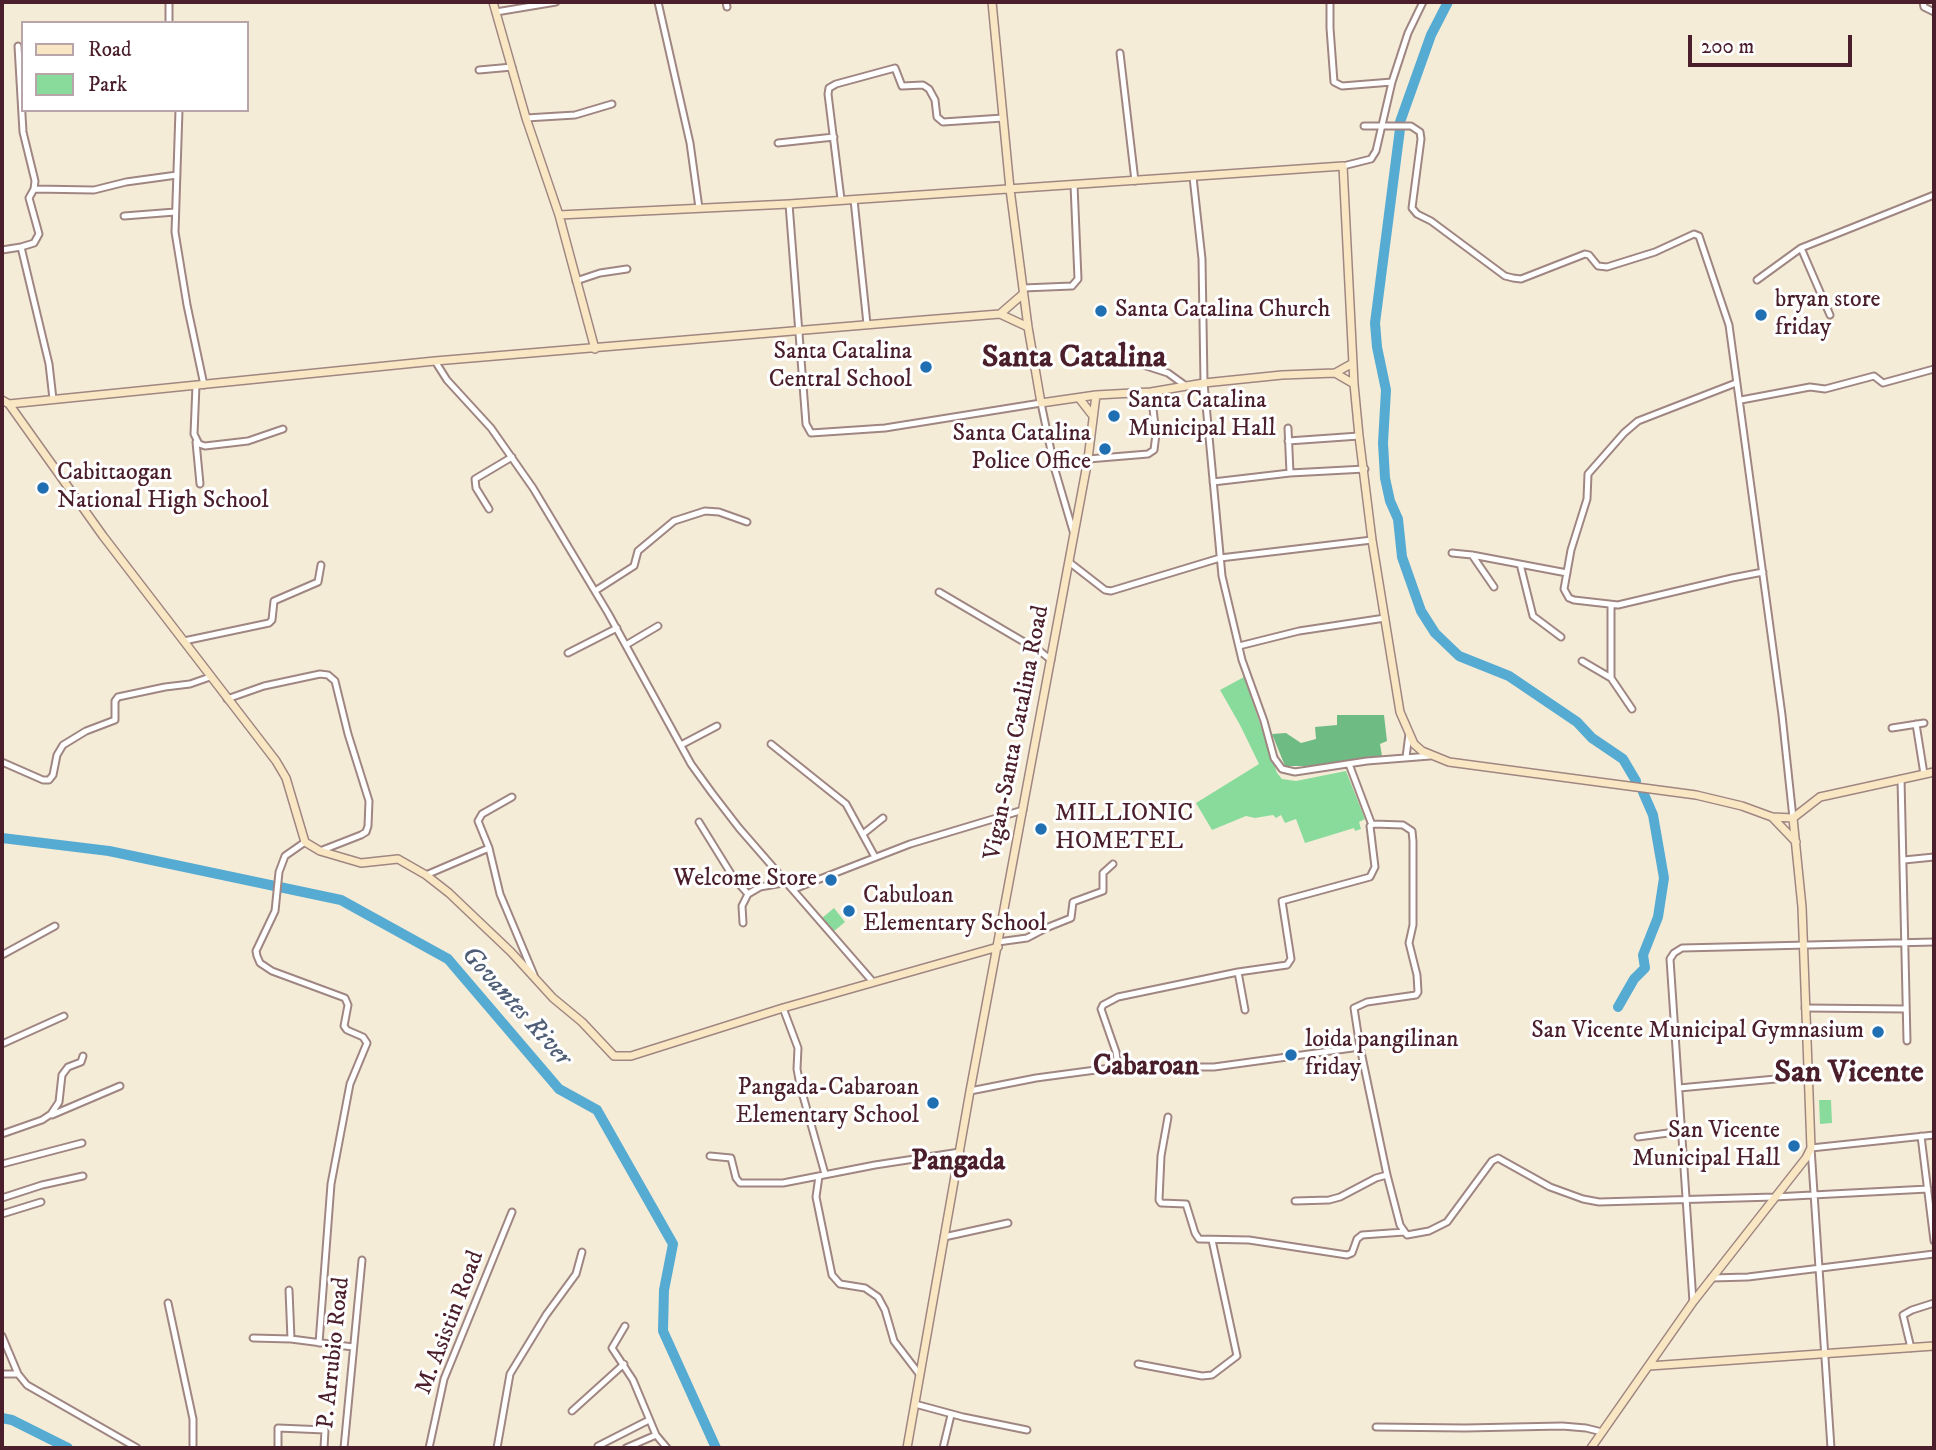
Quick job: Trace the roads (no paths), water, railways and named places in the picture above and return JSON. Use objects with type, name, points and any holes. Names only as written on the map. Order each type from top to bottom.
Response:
[{"type":"street","points":[[169,2],[169,21]]},
{"type":"street","points":[[493,2],[526,118],[559,215],[595,349]]},
{"type":"street","points":[[496,12],[556,2]]},
{"type":"street","points":[[658,2],[690,143],[699,208]]},
{"type":"street","points":[[992,2],[1010,189],[1028,327],[1055,470],[1074,534]]},
{"type":"street","points":[[1331,2],[1329,28],[1334,82],[1342,86],[1392,82]]},
{"type":"street","points":[[559,215],[789,204],[1343,166],[1371,159],[1376,151],[1392,82],[1408,33],[1423,2]]},
{"type":"street","points":[[1923,2],[1924,7],[1934,12]]},
{"type":"street","points":[[18,46],[21,59]]},
{"type":"street","points":[[1120,53],[1135,181]]},
{"type":"street","points":[[479,70],[512,67]]},
{"type":"street","points":[[841,199],[828,94],[831,87],[839,82],[895,68],[902,86],[928,87],[937,117],[943,122],[1003,118]]},
{"type":"street","points":[[526,118],[575,115],[612,104]]},
{"type":"street","points":[[2,250],[34,243],[39,237],[29,198],[34,189],[34,172],[23,132],[22,112]]},
{"type":"street","points":[[179,112],[175,212],[177,246],[200,385],[194,434],[200,484]]},
{"type":"street","points":[[1364,126],[1411,126],[1420,132],[1412,205],[1414,210],[1506,276],[1521,279],[1585,254],[1601,268],[1626,263],[1696,233],[1699,236],[1726,313],[1741,400],[1796,842],[1802,908],[1811,1148],[1831,1448]]},
{"type":"street","points":[[778,143],[834,136]]},
{"type":"street","points":[[1343,166],[1359,436],[1372,540],[1400,712],[1414,744],[1430,756],[1449,762],[1696,795],[1742,806],[1772,817],[1793,818],[1820,797],[1934,772]]},
{"type":"street","points":[[34,189],[94,190],[177,175]]},
{"type":"street","points":[[1193,177],[1202,259],[1204,383],[1220,558],[1238,646],[1278,765],[1288,772],[1295,772],[1430,756]]},
{"type":"street","points":[[1000,314],[1023,291],[1072,286],[1078,279],[1074,185]]},
{"type":"street","points":[[1757,280],[1801,248],[1934,195]]},
{"type":"street","points":[[853,200],[867,324]]},
{"type":"street","points":[[789,204],[806,424],[811,433],[885,428],[1041,403],[1151,392],[1204,383],[1335,373],[1353,363]]},
{"type":"street","points":[[124,216],[175,212]]},
{"type":"street","points":[[21,247],[49,364],[53,400]]},
{"type":"street","points":[[1801,248],[1830,315]]},
{"type":"street","points":[[576,281],[600,273],[627,269]]},
{"type":"street","points":[[5,402],[53,400],[435,361],[1000,314],[1028,327]]},
{"type":"street","points":[[435,361],[447,380],[479,413],[512,457],[617,628],[681,744],[723,809],[873,982]]},
{"type":"street","points":[[1134,362],[1168,373],[1186,386]]},
{"type":"street","points":[[1741,400],[1810,387],[1825,389],[1874,376],[1883,383],[1934,369]]},
{"type":"street","points":[[1335,373],[1354,384]]},
{"type":"street","points":[[1736,383],[1638,421],[1624,433],[1587,476],[1587,499],[1564,589],[1569,598],[1611,606],[1763,572]]},
{"type":"street","points":[[1088,459],[1148,454],[1154,450],[1156,434],[1151,392]]},
{"type":"street","name":"Vigan-Santa Catalina Road","points":[[907,1448],[970,1091],[1088,459],[1096,396]]},
{"type":"street","points":[[1079,398],[1093,416]]},
{"type":"street","points":[[5,402],[282,770],[305,842],[320,850],[361,863],[394,858],[426,875],[449,893],[553,998],[582,1022],[610,1053],[619,1057],[631,1056],[783,1008],[1027,938],[1071,918],[1073,902],[1103,891],[1103,873],[1113,864]]},
{"type":"street","points":[[1288,428],[1290,473]]},
{"type":"street","points":[[196,442],[205,446],[248,440],[283,429]]},
{"type":"street","points":[[1288,441],[1359,436]]},
{"type":"street","points":[[489,509],[476,488],[475,479],[512,457]]},
{"type":"street","points":[[1213,482],[1290,473],[1365,469]]},
{"type":"street","points":[[595,591],[634,566],[638,551],[674,521],[705,511],[719,512],[747,523]]},
{"type":"street","points":[[1069,562],[1105,590],[1111,591],[1220,558],[1372,540]]},
{"type":"street","points":[[1452,553],[1566,573]]},
{"type":"street","points":[[1472,555],[1494,587]]},
{"type":"street","points":[[1520,564],[1533,616],[1561,637]]},
{"type":"street","points":[[184,641],[270,623],[274,601],[318,582],[321,565]]},
{"type":"street","points":[[939,593],[1051,660]]},
{"type":"street","points":[[1611,606],[1611,678]]},
{"type":"street","points":[[1238,646],[1299,631],[1385,618]]},
{"type":"street","points":[[626,645],[658,626]]},
{"type":"street","points":[[568,653],[617,628]]},
{"type":"street","points":[[1582,660],[1611,678],[1632,709]]},
{"type":"street","points":[[226,699],[264,686],[320,674],[331,676],[335,681],[369,801],[368,826],[366,832],[361,835],[320,850]]},
{"type":"street","points":[[2,762],[43,780],[49,780],[53,775],[57,755],[63,746],[86,731],[115,720],[115,701],[118,697],[190,684],[210,677]]},
{"type":"street","points":[[1892,728],[1924,723]]},
{"type":"street","points":[[1916,724],[1924,775]]},
{"type":"street","points":[[681,744],[717,726]]},
{"type":"street","points":[[1406,757],[1409,734]]},
{"type":"street","points":[[771,744],[842,800],[853,814],[875,857]]},
{"type":"street","points":[[1118,1067],[1118,1056],[1101,1009],[1102,1005],[1118,998],[1289,963],[1291,959],[1282,901],[1373,875],[1375,867],[1369,829],[1371,825],[1349,764]]},
{"type":"street","points":[[1901,779],[1907,1041]]},
{"type":"street","points":[[512,797],[478,818],[489,848],[500,894],[536,978]]},
{"type":"street","points":[[794,889],[947,832],[1023,810]]},
{"type":"street","points":[[1772,817],[1796,842]]},
{"type":"street","points":[[863,834],[883,818]]},
{"type":"street","points":[[699,822],[737,882],[748,894]]},
{"type":"street","points":[[1371,825],[1404,825],[1412,831],[1413,926],[1409,943],[1418,992],[1416,995],[1355,1006],[1354,1012],[1387,1175],[1404,1232]]},
{"type":"street","points":[[305,842],[288,852],[279,872],[277,902],[256,951],[258,960],[272,971],[345,998],[348,1005],[344,1026],[367,1043],[348,1091],[330,1193],[319,1343]]},
{"type":"street","points":[[426,875],[489,848]]},
{"type":"street","points":[[1903,860],[1934,857]]},
{"type":"street","points":[[743,923],[742,906],[748,894],[760,887],[788,882]]},
{"type":"street","points":[[2,955],[55,926]]},
{"type":"street","points":[[1693,1302],[1670,959],[1674,953],[1682,948],[1934,942]]},
{"type":"street","points":[[1238,972],[1245,1010]]},
{"type":"street","points":[[783,1008],[798,1048],[797,1069],[800,1085],[822,1175],[816,1197],[832,1275],[840,1283],[865,1288],[878,1297],[885,1310],[894,1341],[920,1375]]},
{"type":"street","points":[[1805,1008],[1906,1009]]},
{"type":"street","points":[[2,1044],[64,1016]]},
{"type":"street","points":[[970,1091],[1118,1067],[1214,1067],[1360,1047]]},
{"type":"street","points":[[46,1118],[57,1107],[64,1072],[68,1067],[81,1062],[83,1056]]},
{"type":"street","points":[[1679,1088],[1808,1076]]},
{"type":"street","points":[[2,1134],[120,1086]]},
{"type":"street","points":[[1168,1117],[1161,1156],[1159,1200],[1161,1203],[1186,1204],[1197,1238],[1248,1240],[1347,1255],[1352,1253],[1357,1239],[1362,1235],[1404,1232],[1407,1235],[1418,1234],[1447,1222],[1492,1161],[1498,1158],[1550,1187],[1583,1199],[1621,1203],[1928,1189]]},
{"type":"street","points":[[1638,1137],[1683,1130]]},
{"type":"street","points":[[1591,1448],[1693,1302],[1811,1148],[1934,1135]]},
{"type":"street","points":[[1921,1136],[1934,1241]]},
{"type":"street","points":[[2,1164],[82,1143]]},
{"type":"street","points":[[710,1156],[731,1158],[740,1183],[788,1183],[960,1152]]},
{"type":"street","points":[[1295,1201],[1340,1197],[1387,1175]]},
{"type":"street","points":[[2,1198],[83,1176]]},
{"type":"street","points":[[2,1214],[41,1202]]},
{"type":"street","name":"M. Asistin Road","points":[[429,1448],[444,1379],[512,1212]]},
{"type":"street","points":[[944,1237],[1008,1223]]},
{"type":"street","points":[[1138,1364],[1202,1376],[1212,1375],[1237,1356],[1213,1240]]},
{"type":"street","points":[[497,1448],[510,1374],[545,1315],[576,1274],[582,1252]]},
{"type":"street","points":[[1712,1278],[1748,1277],[1934,1254]]},
{"type":"street","name":"P. Arrubio Road","points":[[344,1448],[362,1260]]},
{"type":"street","points":[[289,1290],[292,1339]]},
{"type":"street","points":[[168,1303],[193,1419],[193,1448]]},
{"type":"street","points":[[1911,1348],[1903,1315],[1934,1303]]},
{"type":"street","points":[[625,1326],[612,1347],[633,1380],[656,1435],[667,1448]]},
{"type":"street","points":[[2,1336],[18,1374],[27,1385],[137,1448]]},
{"type":"street","points":[[253,1338],[292,1339],[353,1348]]},
{"type":"street","points":[[1649,1366],[1934,1346]]},
{"type":"street","points":[[572,1411],[624,1364]]},
{"type":"street","points":[[2,1374],[18,1374]]},
{"type":"street","points":[[915,1404],[951,1415],[1027,1430]]},
{"type":"street","points":[[943,1448],[951,1415]]},
{"type":"street","points":[[598,1446],[649,1420]]},
{"type":"street","points":[[1376,1427],[1562,1426],[1602,1432]]},
{"type":"street","points":[[278,1448],[278,1428],[325,1430],[324,1448]]},
{"type":"street","points":[[626,1448],[656,1435]]},
{"type":"waterway","points":[[1400,122],[1431,35],[1448,2]]},
{"type":"waterway","points":[[1400,129],[1375,323],[1386,390],[1383,443],[1385,478],[1390,501],[1398,519],[1402,557],[1421,611],[1435,633],[1459,656],[1509,676],[1577,722],[1592,738],[1623,759],[1636,781]]},
{"type":"waterway","points":[[1618,1007],[1634,979],[1645,968],[1643,955],[1658,917],[1664,878],[1653,815],[1643,792]]},
{"type":"waterway","name":"Govantes River","points":[[2,838],[109,851],[341,900],[448,959],[559,1089],[597,1110],[673,1244],[664,1290],[663,1331],[716,1448]]},
{"type":"waterway","points":[[2,1418],[12,1420],[68,1448]]},
{"type":"place","name":"Santa Catalina Church","points":[[1101,311]]},
{"type":"place","name":"bryan store friday","points":[[1761,315]]},
{"type":"place","name":"Santa Catalina Central School","points":[[926,367]]},
{"type":"place","name":"Santa Catalina Municipal Hall","points":[[1114,416]]},
{"type":"place","name":"Santa Catalina Police Office","points":[[1105,449]]},
{"type":"place","name":"Cabittaogan National High School","points":[[43,488]]},
{"type":"place","name":"MILLIONIC HOMETEL","points":[[1041,829]]},
{"type":"place","name":"Welcome Store","points":[[831,880]]},
{"type":"place","name":"Cabuloan Elementary School","points":[[849,911]]},
{"type":"place","name":"San Vicente Municipal Gymnasium","points":[[1878,1032]]},
{"type":"place","name":"loida pangilinan friday","points":[[1291,1055]]},
{"type":"place","name":"Pangada-Cabaroan Elementary School","points":[[933,1103]]},
{"type":"place","name":"San Vicente Municipal Hall","points":[[1794,1146]]},
{"type":"district","name":"Santa Catalina","points":[[1074,359]]},
{"type":"district","name":"Cabaroan","points":[[1146,1068]]},
{"type":"district","name":"San Vicente","points":[[1849,1074]]},
{"type":"district","name":"Pangada","points":[[958,1163]]}]
